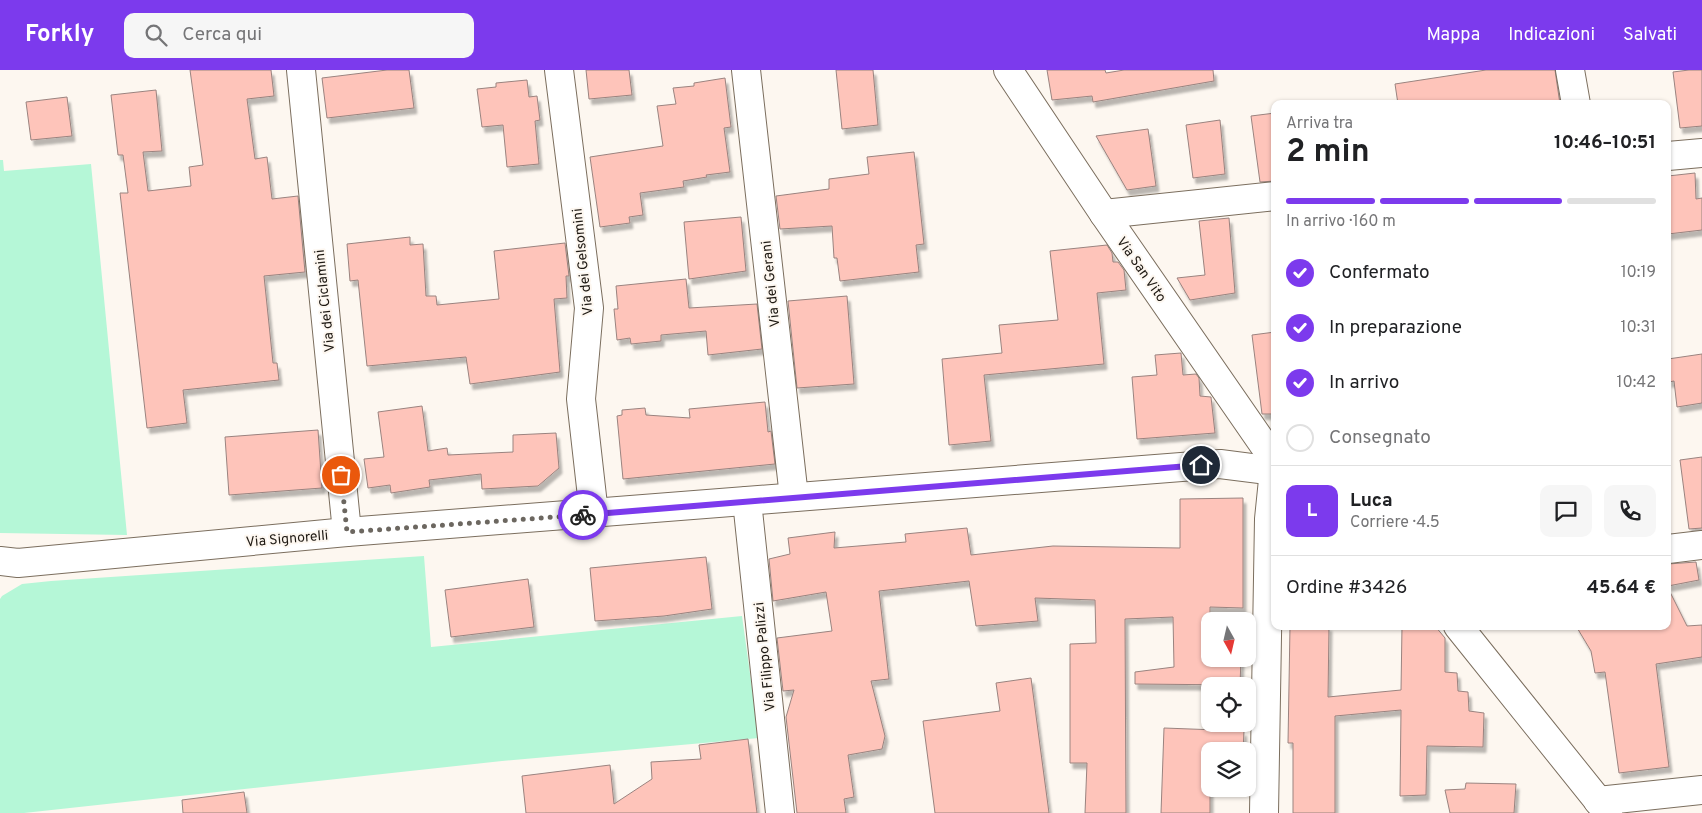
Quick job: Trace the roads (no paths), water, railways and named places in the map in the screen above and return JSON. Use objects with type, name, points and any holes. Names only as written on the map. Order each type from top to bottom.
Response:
[{"type":"street","name":"Via dei Ciclamini","points":[[301,70],[347,532]]},
{"type":"street","name":"Via dei Gelsomini","points":[[560,70],[589,308],[582,399],[594,514]]},
{"type":"street","name":"Via dei Gerani","points":[[746,70],[794,497]]},
{"type":"street","name":"Via San Vito","points":[[1008,70],[1104,214],[1268,452],[1271,461]]},
{"type":"street","points":[[1570,70],[1575,100]]},
{"type":"street","points":[[1671,156],[1702,153]]},
{"type":"street","points":[[1104,214],[1271,196]]},
{"type":"street","name":"Via Signorelli","points":[[6,565],[347,532],[1220,464],[1271,470]]},
{"type":"street","points":[[1264,813],[1269,519],[1271,499]]},
{"type":"street","name":"Via Filippo Palizzi","points":[[747,501],[780,813]]},
{"type":"street","points":[[1671,550],[1702,545]]},
{"type":"street","points":[[1461,630],[1603,807],[1702,790]]}]
